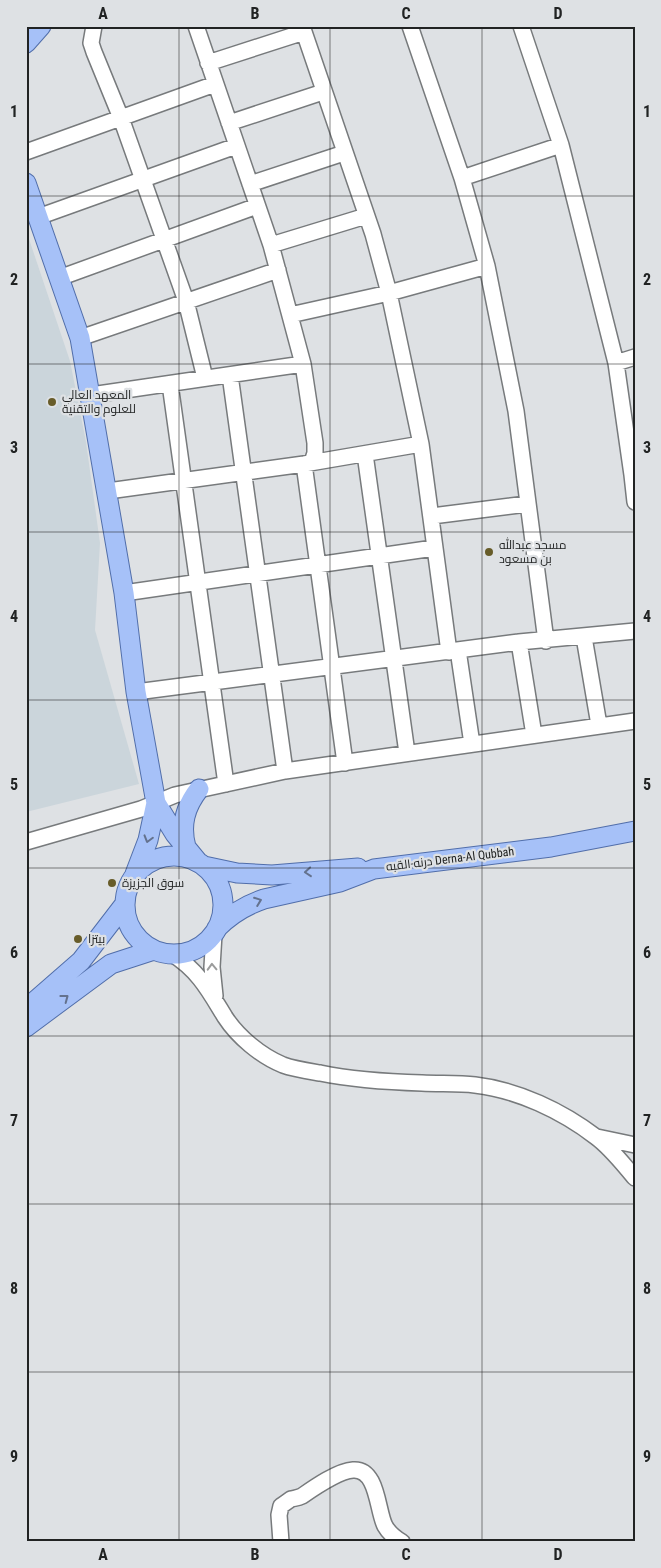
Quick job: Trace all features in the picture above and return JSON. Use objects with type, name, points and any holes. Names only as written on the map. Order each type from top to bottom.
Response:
[{"type":"main road","points":[[26,43],[41,26]]},
{"type":"main road","points":[[26,183],[80,338],[108,492],[124,593],[136,692],[156,803],[165,820],[218,883],[222,894],[222,917],[216,931],[206,943],[184,953],[172,954],[154,950],[143,943],[134,934],[128,923],[124,905],[128,885],[135,874],[148,840],[156,803]]},
{"type":"main road","points":[[196,859],[183,832],[188,805],[198,789]]},
{"type":"main road","name":"درنه-القبه Derna-Al Qubbah","points":[[216,931],[234,913],[259,900],[340,882],[374,869],[551,847],[635,831]]},
{"type":"main road","points":[[135,874],[143,866],[164,856],[196,859],[237,873],[272,875],[350,868],[374,869]]},
{"type":"main road","points":[[28,1017],[81,961],[124,905]]},
{"type":"main road","points":[[28,1017],[111,964],[154,950]]},
{"type":"street","points":[[94,26],[91,43],[121,118],[186,302],[205,378]]},
{"type":"street","points":[[196,26],[214,84],[271,245],[303,364],[316,453],[308,463],[318,565],[345,763]]},
{"type":"street","points":[[410,26],[462,178],[487,266],[516,410],[546,641]]},
{"type":"street","points":[[521,26],[562,145],[616,363],[634,474],[635,502]]},
{"type":"street","points":[[208,63],[303,29],[366,216],[388,293],[422,444],[432,516],[434,548],[472,744]]},
{"type":"street","points":[[26,152],[214,84]]},
{"type":"street","points":[[229,123],[323,92]]},
{"type":"street","points":[[462,178],[562,145]]},
{"type":"street","points":[[38,217],[236,146]]},
{"type":"street","points":[[250,184],[344,153]]},
{"type":"street","points":[[59,278],[257,206]]},
{"type":"street","points":[[271,245],[366,216]]},
{"type":"street","points":[[290,315],[388,293],[487,266]]},
{"type":"street","points":[[80,338],[278,270]]},
{"type":"street","points":[[616,363],[635,357]]},
{"type":"street","points":[[91,395],[303,364]]},
{"type":"street","points":[[230,375],[285,771]]},
{"type":"street","points":[[170,384],[226,784]]},
{"type":"street","points":[[108,492],[308,463],[422,444]]},
{"type":"street","points":[[365,454],[408,753]]},
{"type":"street","points":[[432,516],[527,504]]},
{"type":"street","points":[[124,593],[434,548]]},
{"type":"street","points":[[136,692],[519,642],[546,641],[635,631]]},
{"type":"street","points":[[584,637],[599,725]]},
{"type":"street","points":[[519,642],[534,735]]},
{"type":"street","points":[[26,842],[140,809],[175,795],[285,771],[635,721]]},
{"type":"street","points":[[216,931],[212,967],[216,1000]]},
{"type":"street","points":[[172,954],[186,963],[197,974],[216,1000],[226,1018],[241,1036],[260,1051],[283,1065],[350,1079],[476,1085],[508,1092],[542,1104],[597,1137],[620,1159],[635,1178]]},
{"type":"street","points":[[597,1137],[635,1145]]},
{"type":"street","points":[[281,1542],[281,1506],[325,1482],[352,1470],[362,1472],[369,1478],[374,1487],[384,1524],[391,1534],[402,1542]]},
{"type":"shaded area","points":[[26,230],[70,361],[86,442],[100,543],[95,630],[139,784],[26,812]]},
{"type":"place","name":"المعهد العالي للعلوم والتقنية","points":[[52,402]]},
{"type":"place","name":"مسجد عبدالله بن مسعود","points":[[489,552]]},
{"type":"place","name":"سوق الجزيزة","points":[[112,883]]},
{"type":"place","name":"بيتزا","points":[[78,939]]}]
